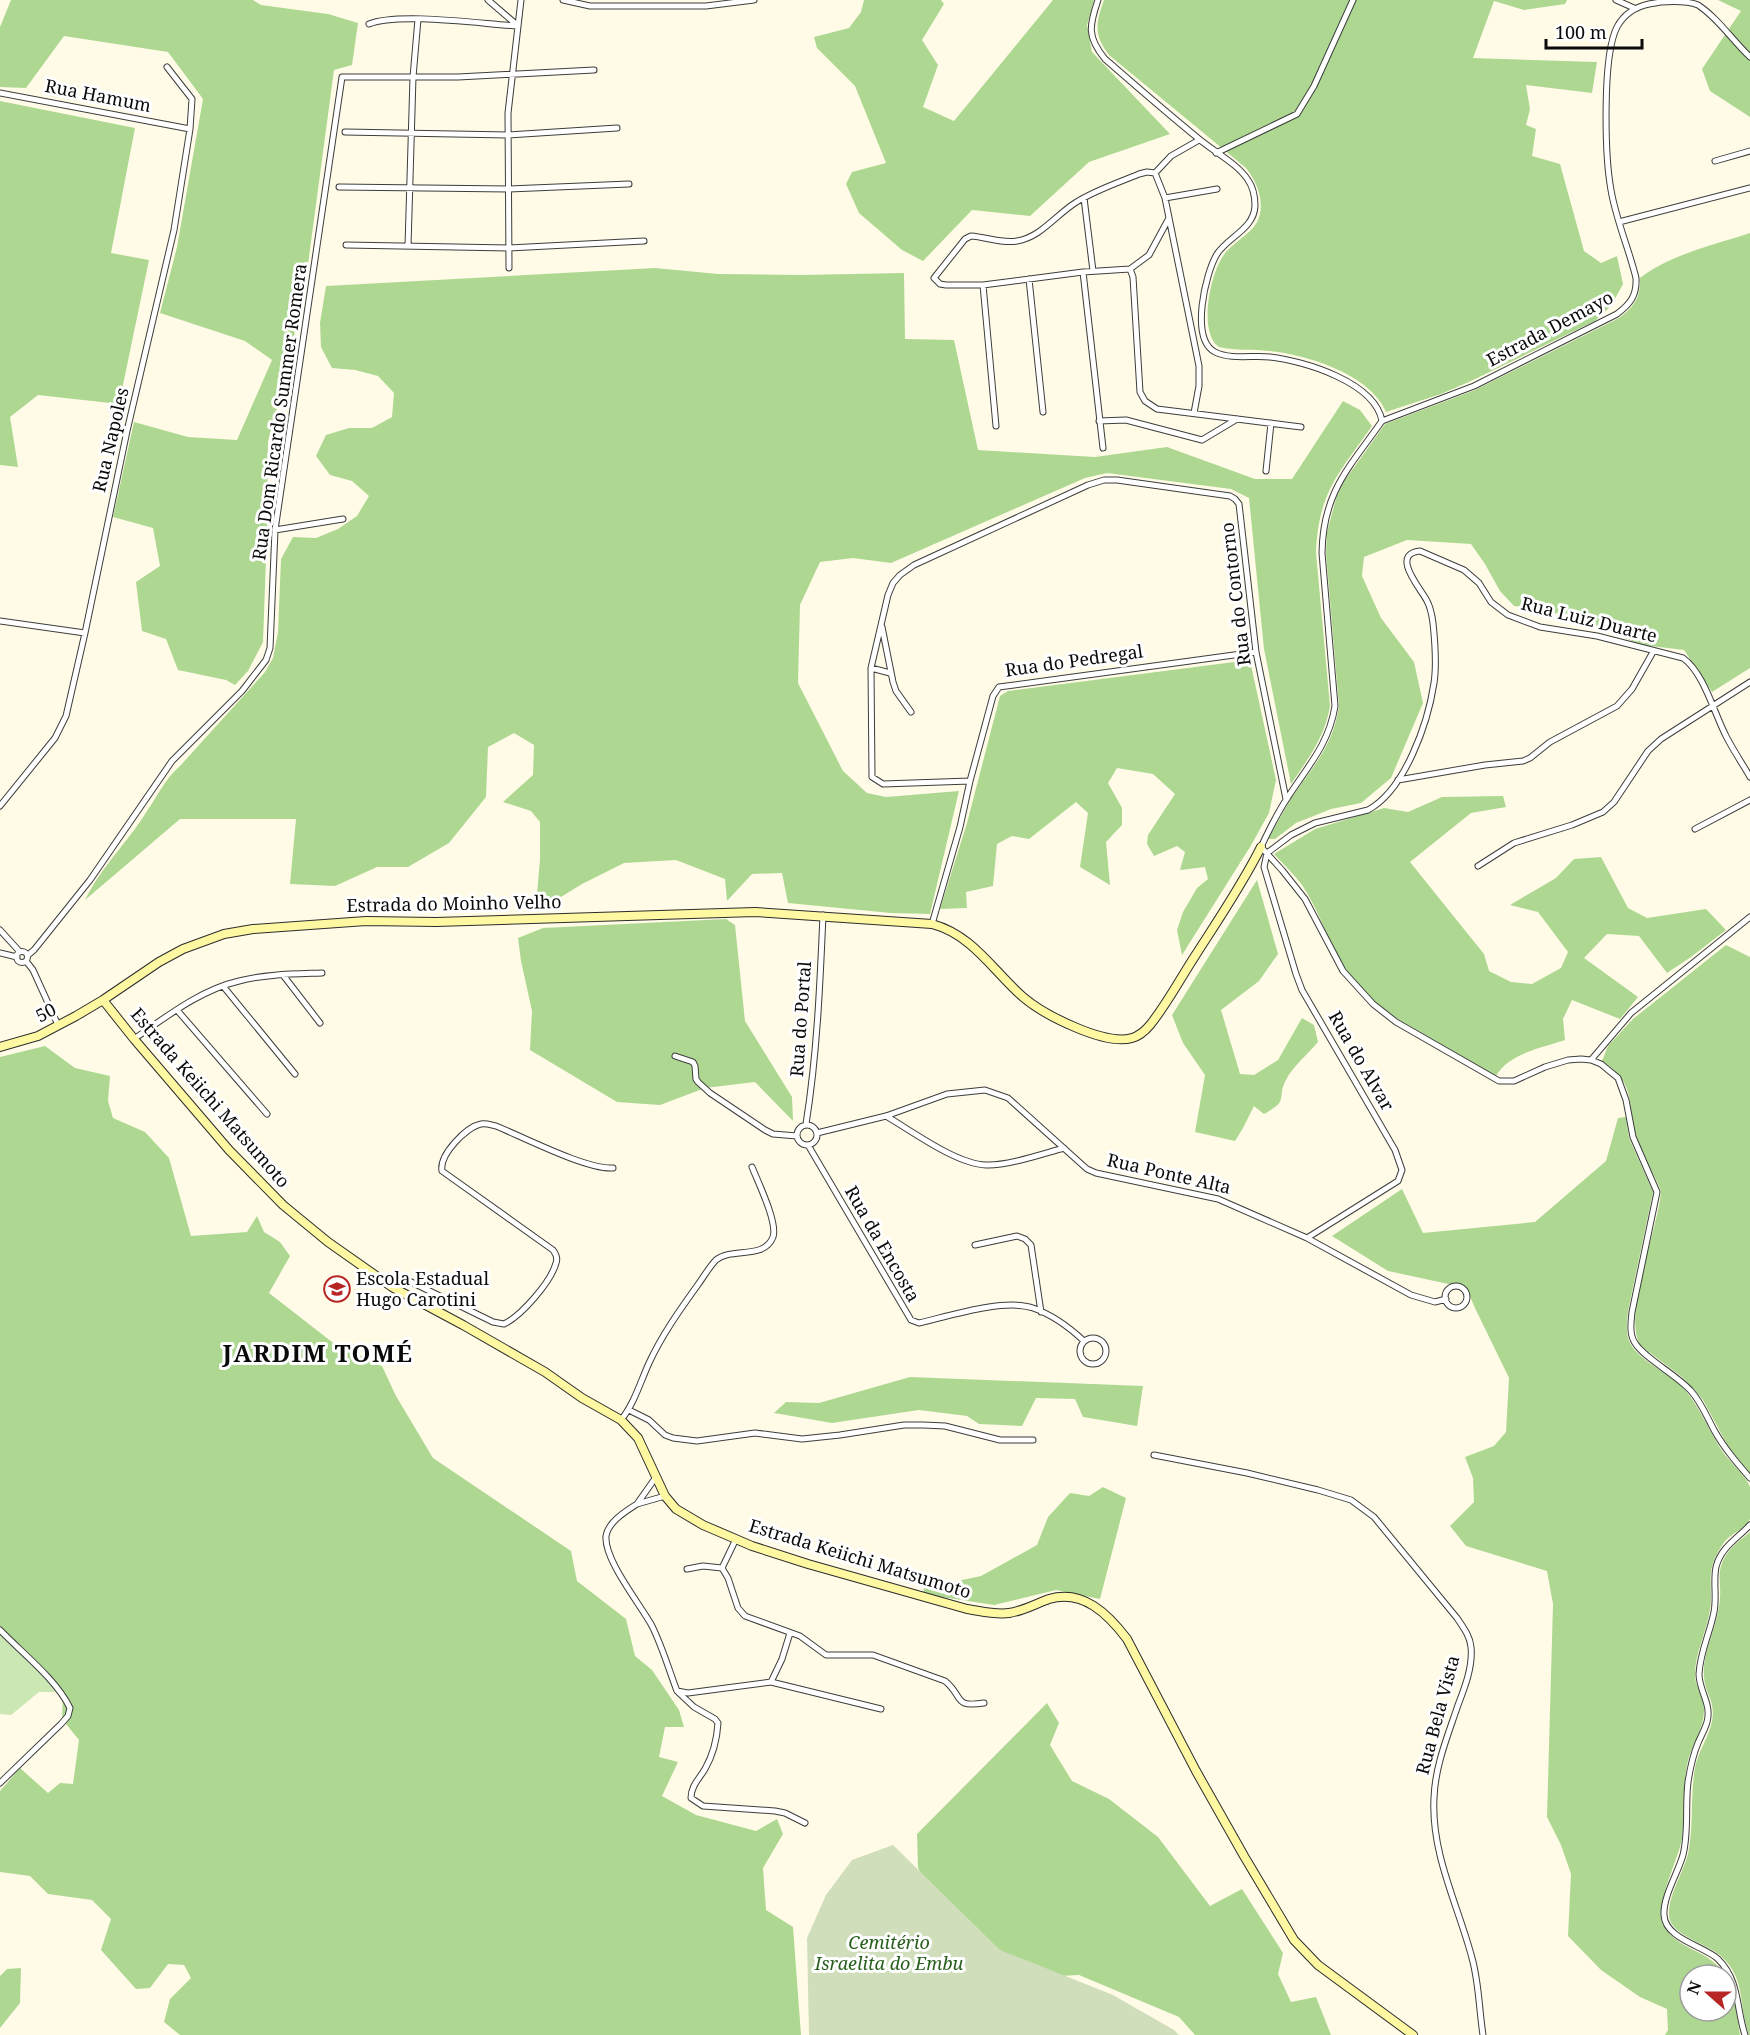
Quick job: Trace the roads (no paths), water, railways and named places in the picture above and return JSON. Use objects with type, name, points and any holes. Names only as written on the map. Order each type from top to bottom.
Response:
[{"type":"main road","name":"Estrada do Moinho Velho","points":[[103,1000],[159,962],[204,940],[224,934],[280,926],[366,921],[471,921],[755,912],[932,924],[952,930],[982,954],[1033,1006],[1048,1015],[1102,1036],[1121,1040],[1139,1035],[1149,1027],[1264,850]]},
{"type":"main road","name":"50","points":[[0,1047],[38,1036],[103,1000]]},
{"type":"main road","name":"Estrada Keiichi Matsumoto","points":[[103,1000],[229,1150],[283,1205],[320,1236],[392,1287],[531,1364],[582,1398],[621,1420],[645,1449],[665,1496],[676,1509],[703,1525],[736,1539],[808,1564],[967,1609],[1005,1613],[1064,1597],[1081,1599],[1099,1609],[1127,1639],[1217,1808],[1298,1945],[1318,1965],[1413,2035]]},
{"type":"street","points":[[488,0],[518,26]]},
{"type":"street","points":[[509,268],[508,135],[512,74],[521,0]]},
{"type":"street","points":[[563,0],[590,6],[706,6],[754,0]]},
{"type":"street","points":[[1098,0],[1091,28],[1097,49],[1105,59],[1199,140],[1248,179],[1254,196],[1255,206],[1249,224],[1222,247],[1211,268],[1205,289],[1201,321],[1208,347],[1226,355],[1284,360],[1334,375],[1353,384],[1369,396],[1377,405],[1382,420],[1342,477],[1333,494],[1322,531],[1335,706],[1328,736],[1286,800],[1264,850]]},
{"type":"street","points":[[1216,153],[1298,114],[1314,86],[1353,0]]},
{"type":"street","points":[[1616,0],[1634,8],[1650,3],[1680,1],[1693,3],[1712,16],[1750,57]]},
{"type":"street","name":"Estrada Demayo","points":[[1382,420],[1473,386],[1617,314],[1628,306],[1635,293],[1636,278],[1611,189],[1607,83],[1610,52],[1615,32],[1622,19],[1634,8]]},
{"type":"street","points":[[369,24],[379,20],[418,19],[518,26]]},
{"type":"street","points":[[408,246],[413,77],[418,19]]},
{"type":"street","name":"Rua Napoles","points":[[0,806],[62,727],[85,633],[125,441],[174,230],[190,129],[192,99],[167,67]]},
{"type":"street","points":[[413,77],[594,70]]},
{"type":"street","name":"Rua Dom Ricardo Summer Romera","points":[[27,958],[77,898],[172,761],[242,691],[266,660],[272,637],[275,530],[342,78],[413,77]]},
{"type":"street","name":"Rua Hamum","points":[[0,93],[190,129]]},
{"type":"street","points":[[345,132],[508,135],[617,128]]},
{"type":"street","points":[[1155,173],[1171,156],[1199,140]]},
{"type":"street","points":[[1715,161],[1750,152]]},
{"type":"street","points":[[1155,173],[1139,174],[1084,198],[1024,240],[1014,242],[971,236],[965,239],[933,278],[940,284],[946,285],[983,285],[1083,272],[1130,269],[1149,255],[1169,218]]},
{"type":"street","points":[[1155,173],[1165,198],[1199,366],[1199,386],[1194,413]]},
{"type":"street","points":[[339,188],[508,189],[629,184]]},
{"type":"street","points":[[1619,222],[1750,188]]},
{"type":"street","points":[[1165,198],[1217,189]]},
{"type":"street","points":[[1084,198],[1093,272]]},
{"type":"street","points":[[346,245],[509,248],[644,241]]},
{"type":"street","points":[[1130,269],[1133,277],[1140,392],[1145,401],[1156,408],[1301,427]]},
{"type":"street","points":[[1083,272],[1102,448]]},
{"type":"street","points":[[1029,279],[1043,412]]},
{"type":"street","points":[[983,285],[996,426]]},
{"type":"street","points":[[1099,421],[1126,420],[1202,440],[1238,419]]},
{"type":"street","points":[[1266,471],[1271,423]]},
{"type":"street","name":"Rua do Contorno","points":[[970,781],[883,784],[872,777],[872,668],[888,595],[893,583],[914,565],[1088,484],[1117,480],[1230,496],[1239,504],[1242,513],[1256,652],[1286,800]]},
{"type":"street","points":[[275,530],[343,519]]},
{"type":"street","name":"Rua Luiz Duarte","points":[[1398,780],[1422,730],[1434,681],[1432,616],[1429,604],[1409,572],[1407,562],[1409,555],[1417,551],[1464,570],[1479,583],[1491,602],[1508,615],[1540,627],[1597,636],[1653,652],[1681,657],[1687,661],[1704,686],[1727,739],[1750,777]]},
{"type":"street","points":[[0,621],[85,633]]},
{"type":"street","points":[[882,626],[890,673],[896,691],[911,712]]},
{"type":"street","name":"Rua do Pedregal","points":[[932,924],[960,827],[993,696],[999,687],[1256,652]]},
{"type":"street","points":[[1264,850],[1315,823],[1375,806],[1391,791],[1398,780],[1530,758],[1550,742],[1617,706],[1632,689],[1653,652]]},
{"type":"street","points":[[872,668],[890,673]]},
{"type":"street","points":[[1478,866],[1514,843],[1554,831],[1603,812],[1614,802],[1648,750],[1661,739],[1750,682]]},
{"type":"street","points":[[1695,829],[1750,800]]},
{"type":"street","points":[[1264,850],[1310,906],[1343,970],[1373,1004],[1396,1022],[1486,1075],[1504,1082],[1569,1060],[1591,1060],[1611,1071],[1618,1078],[1623,1089],[1633,1137],[1657,1192],[1632,1312],[1633,1340],[1638,1348],[1691,1391],[1700,1402],[1726,1450],[1750,1478]]},
{"type":"street","name":"Rua do Alvar","points":[[1264,850],[1264,867],[1302,990],[1395,1150],[1402,1170],[1398,1181],[1307,1238]]},
{"type":"street","name":"Rua do Portal","points":[[806,1124],[811,1090],[823,915]]},
{"type":"street","points":[[1591,1060],[1631,1014],[1750,917]]},
{"type":"street","points":[[0,930],[19,954],[20,962],[27,958]]},
{"type":"street","points":[[0,953],[19,954],[25,951],[58,1025]]},
{"type":"street","points":[[134,1039],[197,998],[223,986],[238,981],[283,975],[322,973]]},
{"type":"street","points":[[283,975],[320,1023]]},
{"type":"street","points":[[223,986],[295,1074]]},
{"type":"street","points":[[177,1010],[267,1114]]},
{"type":"street","points":[[675,1056],[693,1062],[696,1079],[710,1094],[765,1131],[797,1136]]},
{"type":"street","name":"Rua Ponte Alta","points":[[817,1133],[886,1116],[947,1094],[984,1090],[1008,1098],[1077,1162],[1096,1173],[1218,1199],[1307,1238],[1411,1295],[1435,1302],[1446,1299]]},
{"type":"street","points":[[886,1116],[956,1157],[975,1164],[989,1166],[1064,1148]]},
{"type":"street","points":[[392,1287],[396,1278],[403,1278],[493,1322],[504,1324],[520,1313],[551,1274],[557,1257],[553,1250],[442,1171],[442,1162],[452,1146],[472,1128],[480,1124],[496,1126],[585,1163],[605,1169],[613,1168]]},
{"type":"street","points":[[806,1124],[812,1126],[817,1133],[814,1142],[808,1145],[799,1142],[797,1136],[798,1130],[806,1124]]},
{"type":"street","name":"Rua da Encosta","points":[[808,1145],[910,1320],[919,1323],[1002,1304],[1031,1307],[1066,1325],[1084,1341]]},
{"type":"street","points":[[621,1420],[629,1410],[655,1349],[672,1320],[709,1269],[723,1256],[758,1250],[772,1239],[774,1227],[752,1167]]},
{"type":"street","points":[[975,1245],[1017,1236],[1031,1245],[1041,1311]]},
{"type":"street","points":[[1456,1287],[1462,1288],[1467,1294],[1466,1301],[1459,1308],[1452,1307],[1446,1299],[1447,1292],[1456,1287]]},
{"type":"street","points":[[1096,1338],[1105,1343],[1107,1353],[1101,1362],[1092,1364],[1083,1359],[1080,1350],[1084,1341],[1096,1338]]},
{"type":"street","points":[[629,1410],[649,1420],[665,1436],[697,1441],[755,1433],[802,1439],[840,1436],[904,1425],[945,1426],[1000,1440],[1033,1440]]},
{"type":"street","name":"Rua Bela Vista","points":[[1154,1455],[1257,1476],[1351,1500],[1362,1507],[1385,1529],[1467,1633],[1471,1646],[1470,1663],[1465,1686],[1440,1758],[1434,1798],[1434,1820],[1443,1867],[1473,1959],[1483,2035]]},
{"type":"street","points":[[637,1504],[656,1477]]},
{"type":"street","points":[[665,1496],[637,1504],[621,1514],[608,1529],[606,1545],[615,1566],[653,1627],[677,1691],[694,1707],[718,1723],[713,1752],[705,1770],[691,1791],[692,1798],[704,1806],[785,1813],[806,1823]]},
{"type":"street","points":[[1745,2035],[1737,1991],[1727,1969],[1707,1951],[1681,1938],[1666,1922],[1664,1914],[1685,1845],[1691,1763],[1708,1721],[1709,1709],[1699,1676],[1703,1650],[1714,1611],[1716,1568],[1729,1544],[1750,1525]]},
{"type":"street","points":[[722,1568],[736,1539]]},
{"type":"street","points":[[687,1569],[703,1566],[722,1568]]},
{"type":"street","points":[[722,1568],[728,1578],[738,1608],[745,1616],[807,1640],[826,1655],[873,1655],[945,1681],[952,1686],[963,1703],[970,1705],[984,1703]]},
{"type":"street","points":[[0,1630],[65,1698],[70,1708],[68,1716],[61,1724],[0,1783]]},
{"type":"street","points":[[771,1682],[782,1659],[790,1632]]},
{"type":"street","points":[[677,1691],[688,1693],[771,1682],[881,1709]]},
{"type":"place","name":"Escola Estadual Hugo Carotini","points":[[337,1289]]},
{"type":"district","name":"JARDIM TOMÉ","points":[[318,1354]]},
{"type":"park label","name":"Cemitério Israelita do Embu","points":[[889,1953]]}]
